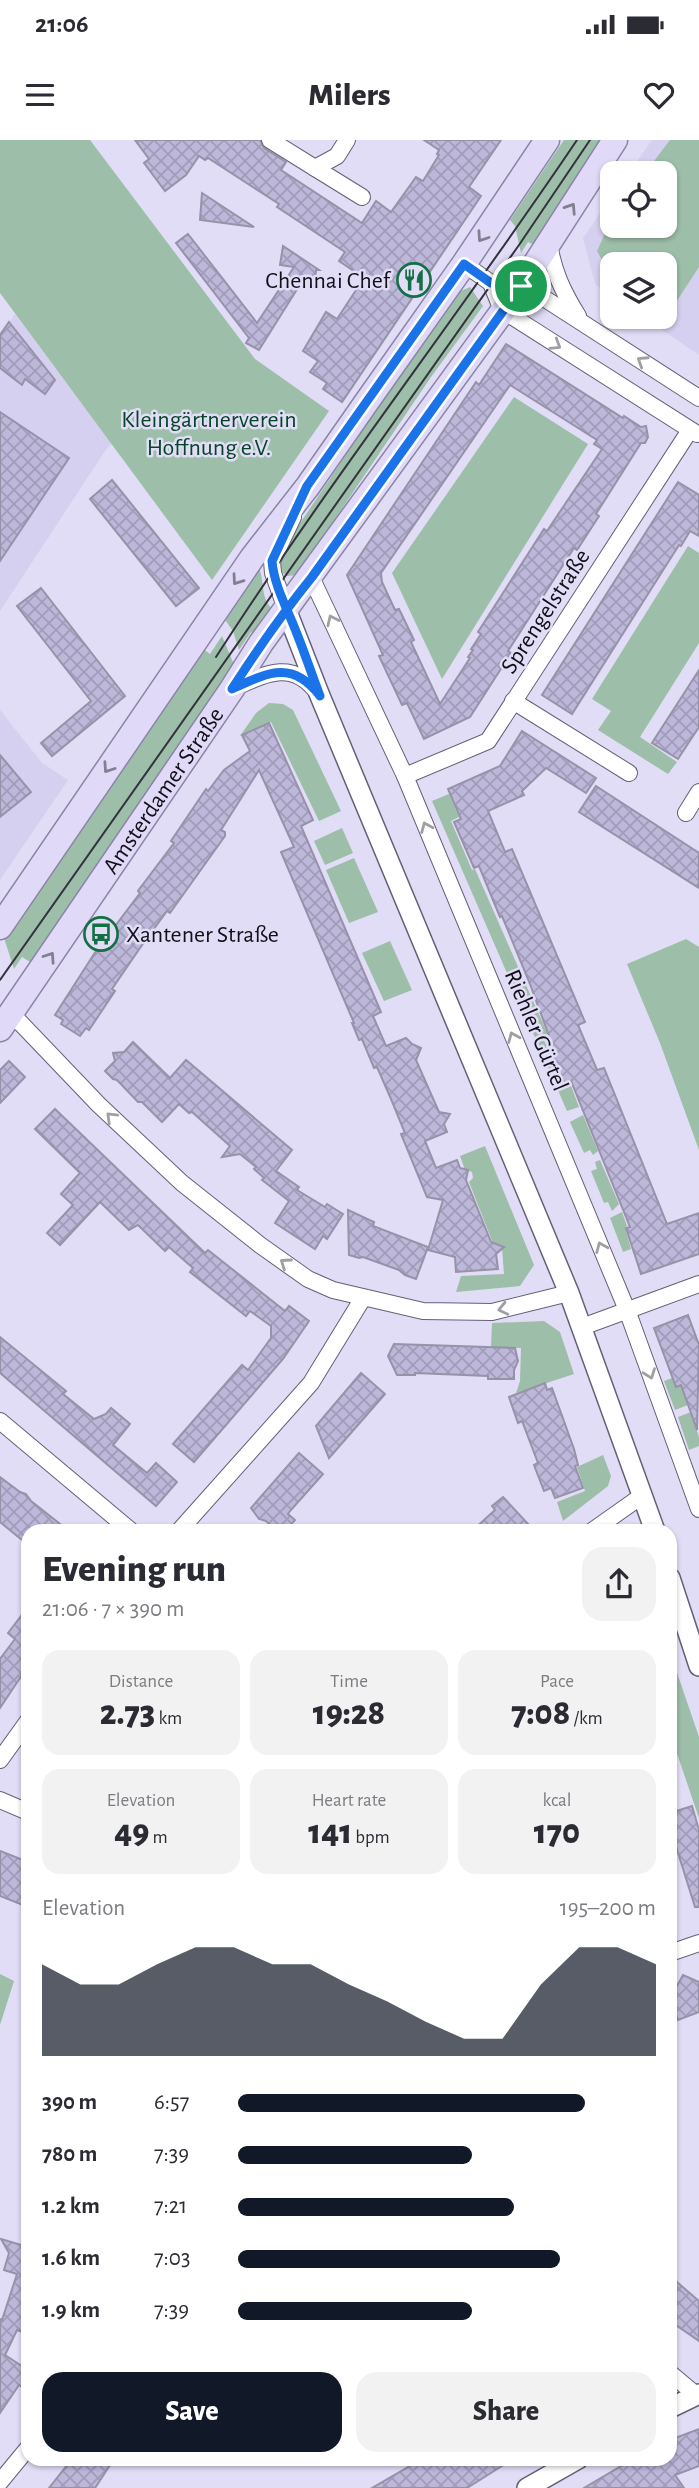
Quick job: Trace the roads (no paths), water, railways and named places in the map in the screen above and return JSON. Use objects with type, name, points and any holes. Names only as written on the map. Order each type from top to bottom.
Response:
[{"type":"main road","points":[[0,927],[252,558],[307,486],[464,264],[547,140]]},
{"type":"main road","name":"Amsterdamer Straße","points":[[4,1015],[286,609],[312,577],[521,286],[615,140]]},
{"type":"street","points":[[270,140],[362,197]]},
{"type":"street","points":[[315,168],[337,156],[347,140]]},
{"type":"street","points":[[549,243],[559,282],[581,321]]},
{"type":"street","points":[[464,264],[491,283],[521,286],[581,321],[699,398]]},
{"type":"street","points":[[491,283],[502,310],[694,433]]},
{"type":"street","name":"Sprengelstraße","points":[[405,776],[488,741],[694,433]]},
{"type":"street","points":[[307,486],[272,561],[273,573],[320,696],[569,1293],[653,1524]]},
{"type":"street","name":"Riehler Gürtel","points":[[312,577],[405,776],[627,1310],[699,1509]]},
{"type":"street","points":[[232,689],[270,672],[279,671],[309,681],[320,696]]},
{"type":"street","points":[[513,701],[629,773]]},
{"type":"street","points":[[686,813],[699,792]]},
{"type":"street","points":[[4,1015],[182,1183],[308,1279],[332,1290],[424,1311],[492,1312],[569,1293]]},
{"type":"street","points":[[582,1327],[699,1284]]},
{"type":"street","points":[[185,1524],[311,1383],[363,1298]]},
{"type":"street","points":[[0,1421],[123,1524]]},
{"type":"street","points":[[602,1524],[643,1495]]},
{"type":"street","points":[[677,1599],[699,1666]]},
{"type":"street","points":[[0,1760],[21,1731]]},
{"type":"street","points":[[0,1800],[21,1809]]},
{"type":"street","points":[[677,1951],[699,1943]]},
{"type":"street","points":[[677,2378],[698,2394],[677,2404]]},
{"type":"street","points":[[0,2482],[21,2456]]},
{"type":"street","points":[[527,2488],[566,2466]]},
{"type":"tram line","points":[[216,657],[304,526],[577,140]]},
{"type":"tram line","points":[[0,980],[519,245],[590,140]]},
{"type":"place","name":"Chennai Chef","points":[[414,280]]},
{"type":"place","name":"Xantener Straße","points":[[101,934]]},
{"type":"park label","name":"Kleingärtnerverein Hoffnung e.V.","points":[[209,433]]}]
